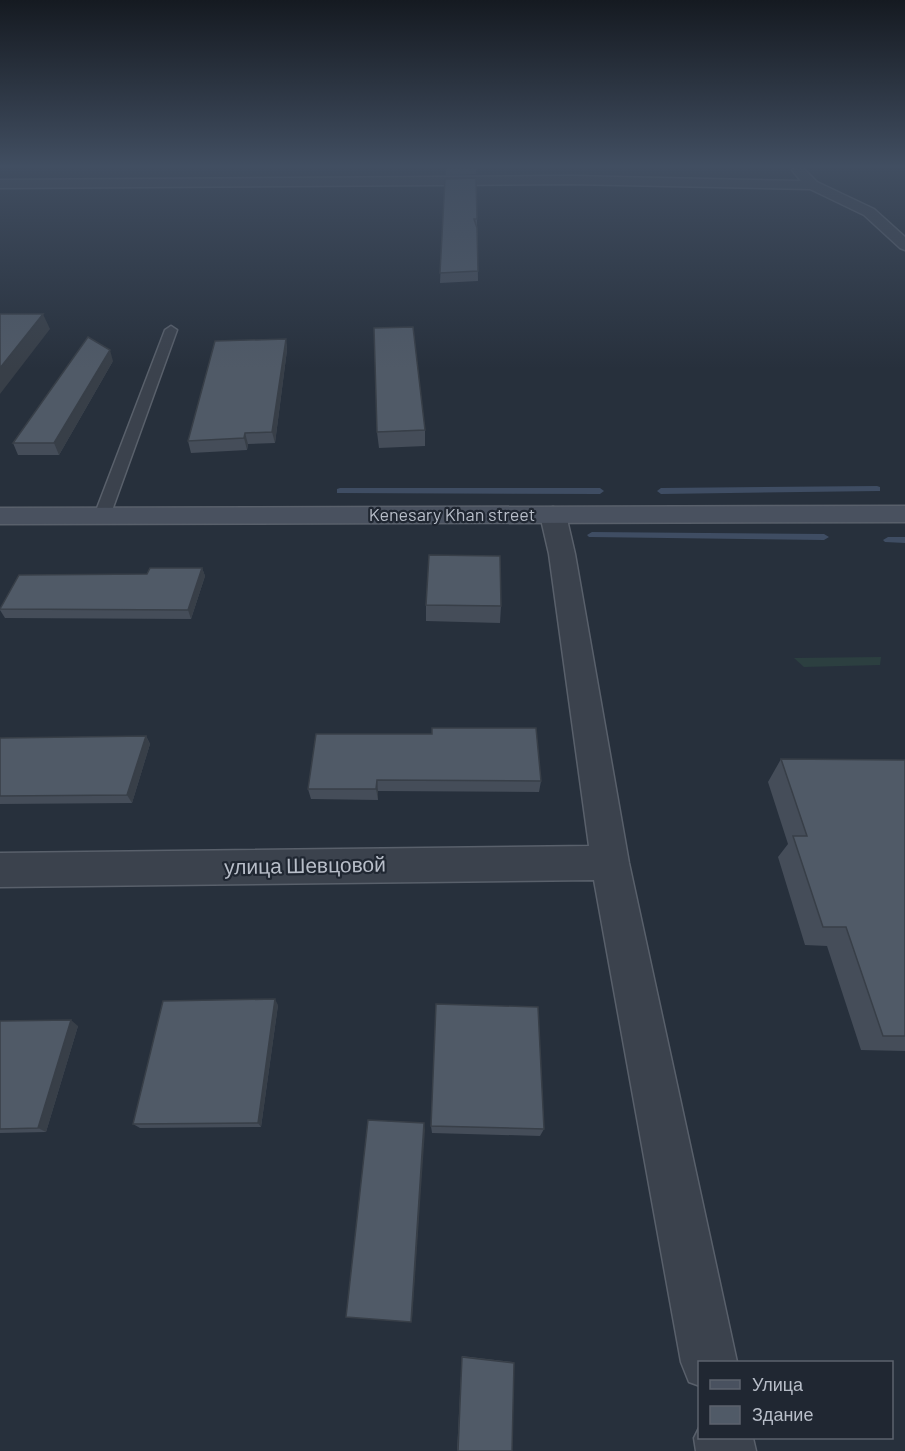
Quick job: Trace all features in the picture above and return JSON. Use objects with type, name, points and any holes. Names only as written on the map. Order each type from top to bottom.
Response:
[{"type":"main road","name":"Kenesary Khan street","points":[[0,516],[905,514]]},
{"type":"street","points":[[892,233],[905,245]]},
{"type":"street","points":[[553,515],[562,554],[610,863],[709,1361]]},
{"type":"street","name":"улица Шевцовой","points":[[0,870],[610,863]]},
{"type":"lane","points":[[102,516],[171,330]]},
{"type":"shaded area","points":[[881,657],[880,665],[804,667],[794,658]]},
{"type":"building","points":[[442,233],[477,233],[478,271],[440,273]]},
{"type":"building","points":[[0,314],[43,314],[0,368]]},
{"type":"building","points":[[413,327],[425,430],[377,432],[374,328]]},
{"type":"building","points":[[88,337],[110,350],[54,443],[13,443]]},
{"type":"building","points":[[286,339],[272,432],[245,433],[244,438],[188,441],[215,341]]},
{"type":"building","points":[[429,555],[500,556],[501,606],[426,605]]},
{"type":"building","points":[[150,568],[202,568],[188,610],[0,609],[19,575],[147,574]]},
{"type":"building","points":[[432,728],[536,728],[541,781],[377,780],[376,789],[308,789],[316,734],[432,734]]},
{"type":"building","points":[[146,736],[127,795],[0,796],[0,738]]},
{"type":"building","points":[[781,759],[905,760],[905,1036],[883,1036],[846,927],[823,927],[793,836],[807,836]]},
{"type":"building","points":[[275,999],[258,1123],[133,1124],[163,1001]]},
{"type":"building","points":[[436,1004],[538,1007],[544,1129],[431,1126]]},
{"type":"building","points":[[71,1020],[38,1128],[0,1129],[0,1021]]},
{"type":"building","points":[[368,1120],[424,1123],[411,1322],[346,1317]]},
{"type":"building","points":[[462,1357],[514,1363],[512,1451],[458,1451]]},
{"type":"waterway","points":[[661,491],[877,489]]},
{"type":"waterway","points":[[340,491],[600,491]]},
{"type":"waterway","points":[[592,535],[824,537]]},
{"type":"waterway","points":[[888,540],[905,540]]}]
